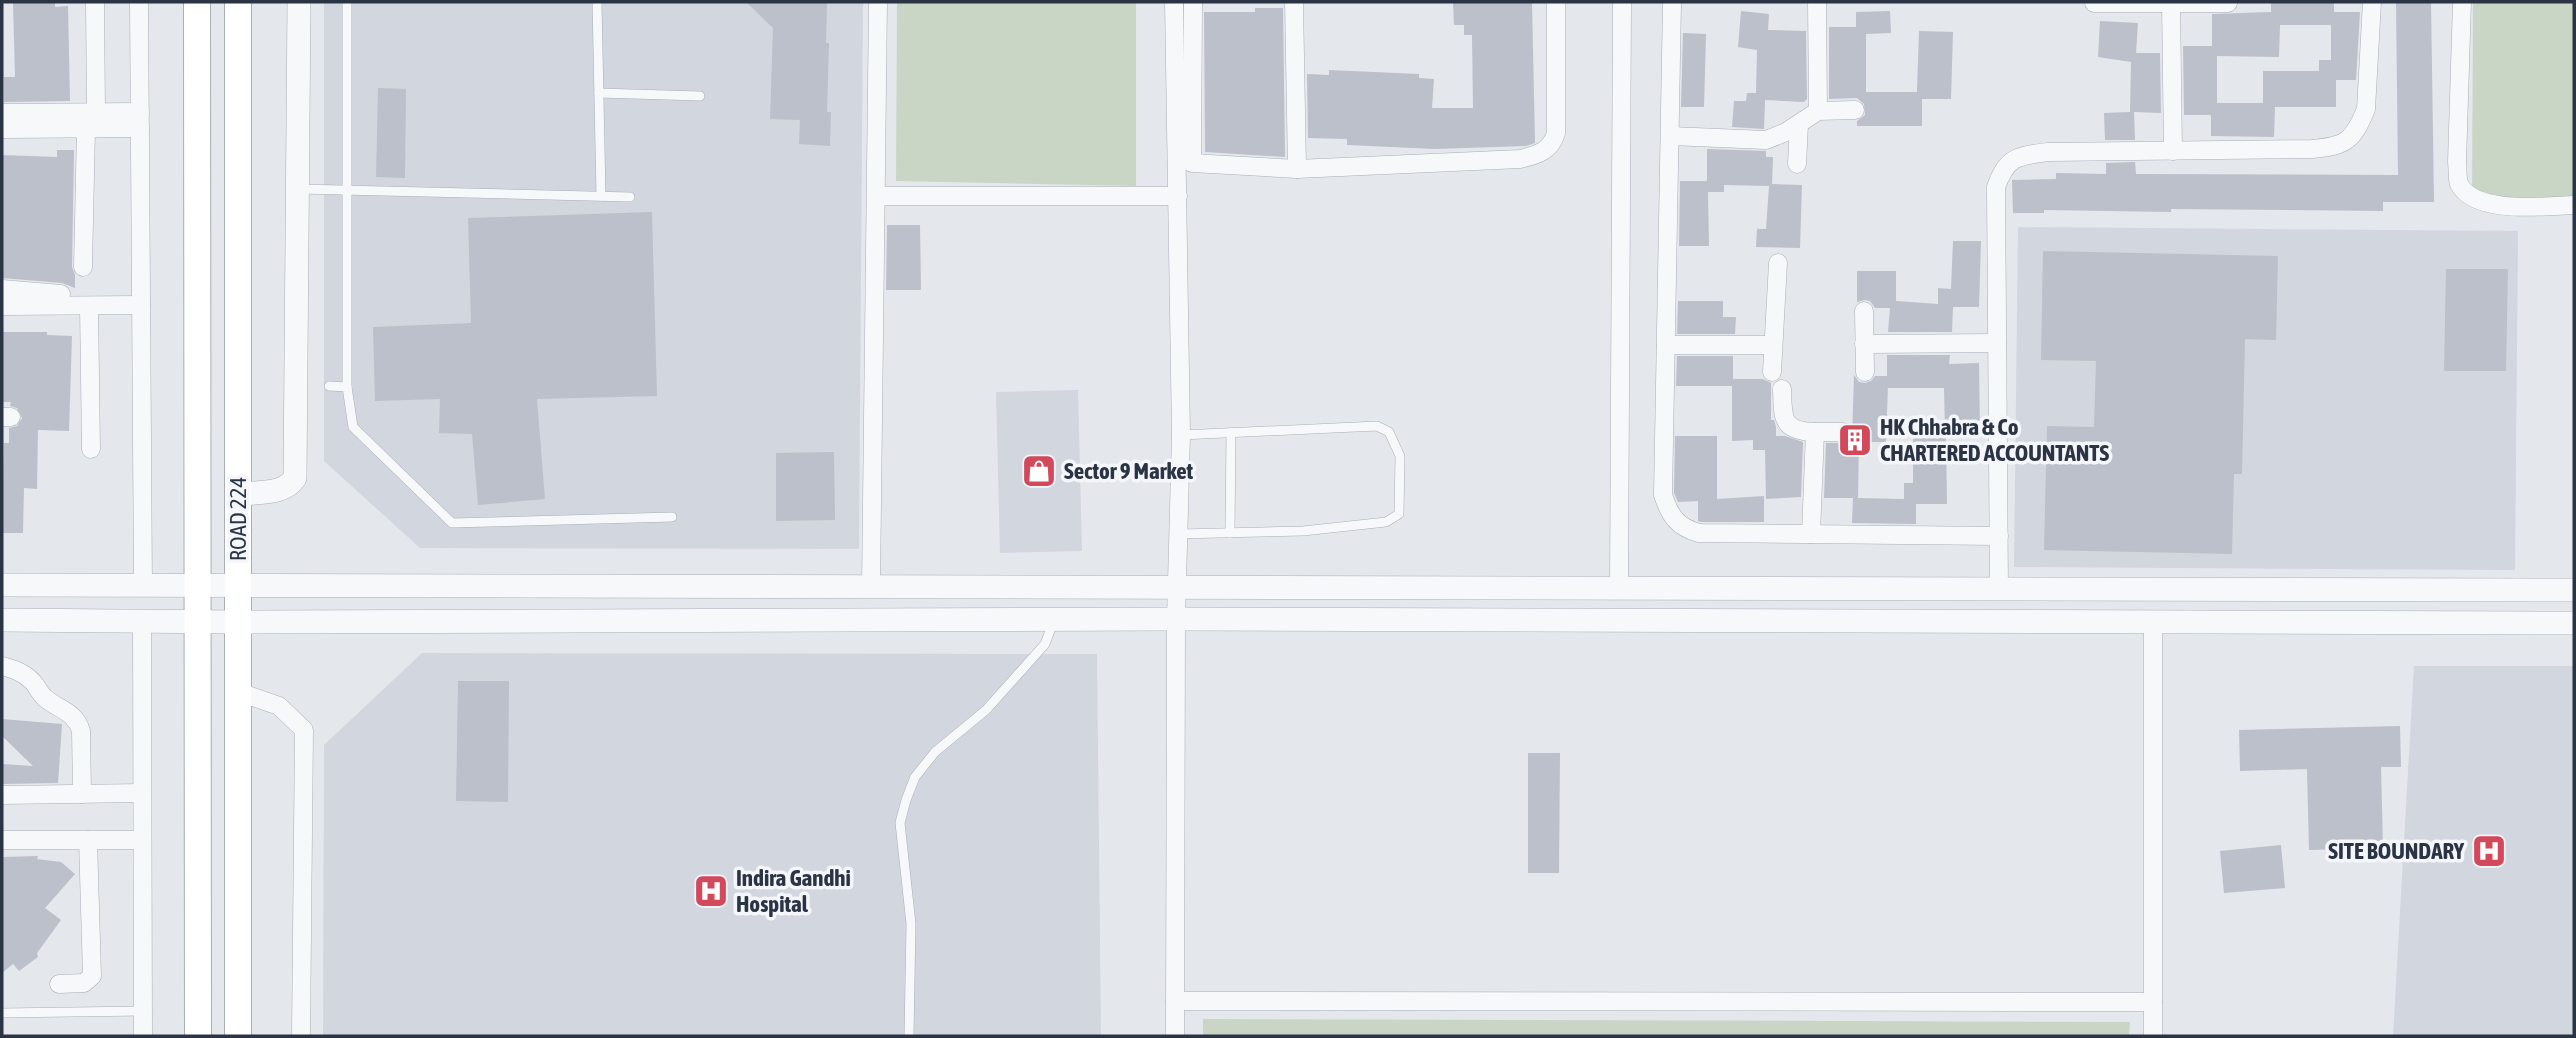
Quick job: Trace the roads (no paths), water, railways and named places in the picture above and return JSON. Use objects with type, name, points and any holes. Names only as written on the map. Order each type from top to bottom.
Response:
[{"type":"main road","name":"ROAD 224","points":[[197,2],[198,1036]]},
{"type":"main road","name":"ROAD 224","points":[[238,2],[238,1036]]},
{"type":"street","points":[[94,2],[96,113]]},
{"type":"street","points":[[139,2],[143,586]]},
{"type":"street","points":[[238,494],[281,490],[290,486],[295,478],[299,2]]},
{"type":"street","points":[[871,586],[878,2]]},
{"type":"street","points":[[1174,2],[1181,435],[1176,619],[1175,1036]]},
{"type":"street","points":[[1194,2],[1192,163],[1297,169],[1520,159],[1537,155],[1547,149],[1553,143],[1556,133],[1556,2]]},
{"type":"street","points":[[1294,2],[1297,169]]},
{"type":"street","points":[[1619,588],[1622,2]]},
{"type":"street","points":[[1672,2],[1663,495],[1670,515],[1683,529],[1699,533],[1999,537]]},
{"type":"street","points":[[1817,2],[1818,111]]},
{"type":"street","points":[[1999,589],[1996,187],[2004,167],[2024,155],[2048,152],[2312,149],[2332,147],[2348,141],[2360,124],[2366,109],[2372,2]]},
{"type":"street","points":[[2462,2],[2457,162],[2459,184],[2476,201],[2503,206],[2574,205]]},
{"type":"street","points":[[2094,3],[2228,3]]},
{"type":"street","points":[[2171,4],[2173,150]]},
{"type":"street","points":[[1671,136],[1766,140],[1773,139],[1818,111],[1855,110]]},
{"type":"street","points":[[2,113],[96,113],[140,120]]},
{"type":"street","points":[[2,129],[86,129],[140,120]]},
{"type":"street","points":[[1797,164],[1799,124]]},
{"type":"street","points":[[83,267],[86,129]]},
{"type":"street","points":[[876,196],[1178,196]]},
{"type":"street","points":[[1772,372],[1778,263]]},
{"type":"street","points":[[2,289],[61,294]]},
{"type":"street","points":[[2,306],[141,305]]},
{"type":"street","points":[[89,306],[91,449]]},
{"type":"street","points":[[1864,311],[1865,372]]},
{"type":"street","points":[[1864,344],[1997,343]]},
{"type":"street","points":[[1666,345],[1773,345]]},
{"type":"street","points":[[1782,389],[1783,416],[1786,423],[1800,431],[1843,432]]},
{"type":"street","points":[[1811,534],[1815,432]]},
{"type":"street","points":[[2,585],[2574,590]]},
{"type":"street","points":[[2,620],[239,622],[1176,619],[2574,623]]},
{"type":"street","points":[[142,621],[143,1036]]},
{"type":"street","points":[[2153,622],[2153,1036]]},
{"type":"street","points":[[2,666],[19,671],[32,681],[51,704],[64,709],[79,723],[82,794]]},
{"type":"street","points":[[239,692],[279,706],[304,730],[301,1036]]},
{"type":"street","points":[[2,795],[142,793]]},
{"type":"street","points":[[2,840],[142,840]]},
{"type":"street","points":[[59,984],[84,983],[92,976],[88,840]]},
{"type":"street","points":[[1175,1001],[2154,1002]]},
{"type":"lane","points":[[347,2],[347,387],[354,427],[452,523],[672,517]]},
{"type":"lane","points":[[597,2],[601,196]]},
{"type":"lane","points":[[599,93],[700,96]]},
{"type":"lane","points":[[299,189],[630,197]]},
{"type":"lane","points":[[329,386],[347,387]]},
{"type":"lane","points":[[1179,534],[1303,531],[1386,522],[1399,514],[1400,456],[1389,432],[1377,426],[1181,435]]},
{"type":"lane","points":[[1230,533],[1231,433]]},
{"type":"lane","points":[[909,1036],[911,924],[900,823],[906,800],[915,776],[935,752],[986,710],[1045,644],[1054,619]]},
{"type":"lane","points":[[2,1013],[143,1011]]},
{"type":"place","name":"HK Chhabra & Co CHARTERED ACCOUNTANTS","points":[[1855,440]]},
{"type":"place","name":"Sector 9 Market","points":[[1039,471]]},
{"type":"place","name":"SITE BOUNDARY","points":[[2489,851]]},
{"type":"place","name":"Indira Gandhi Hospital","points":[[711,891]]}]
